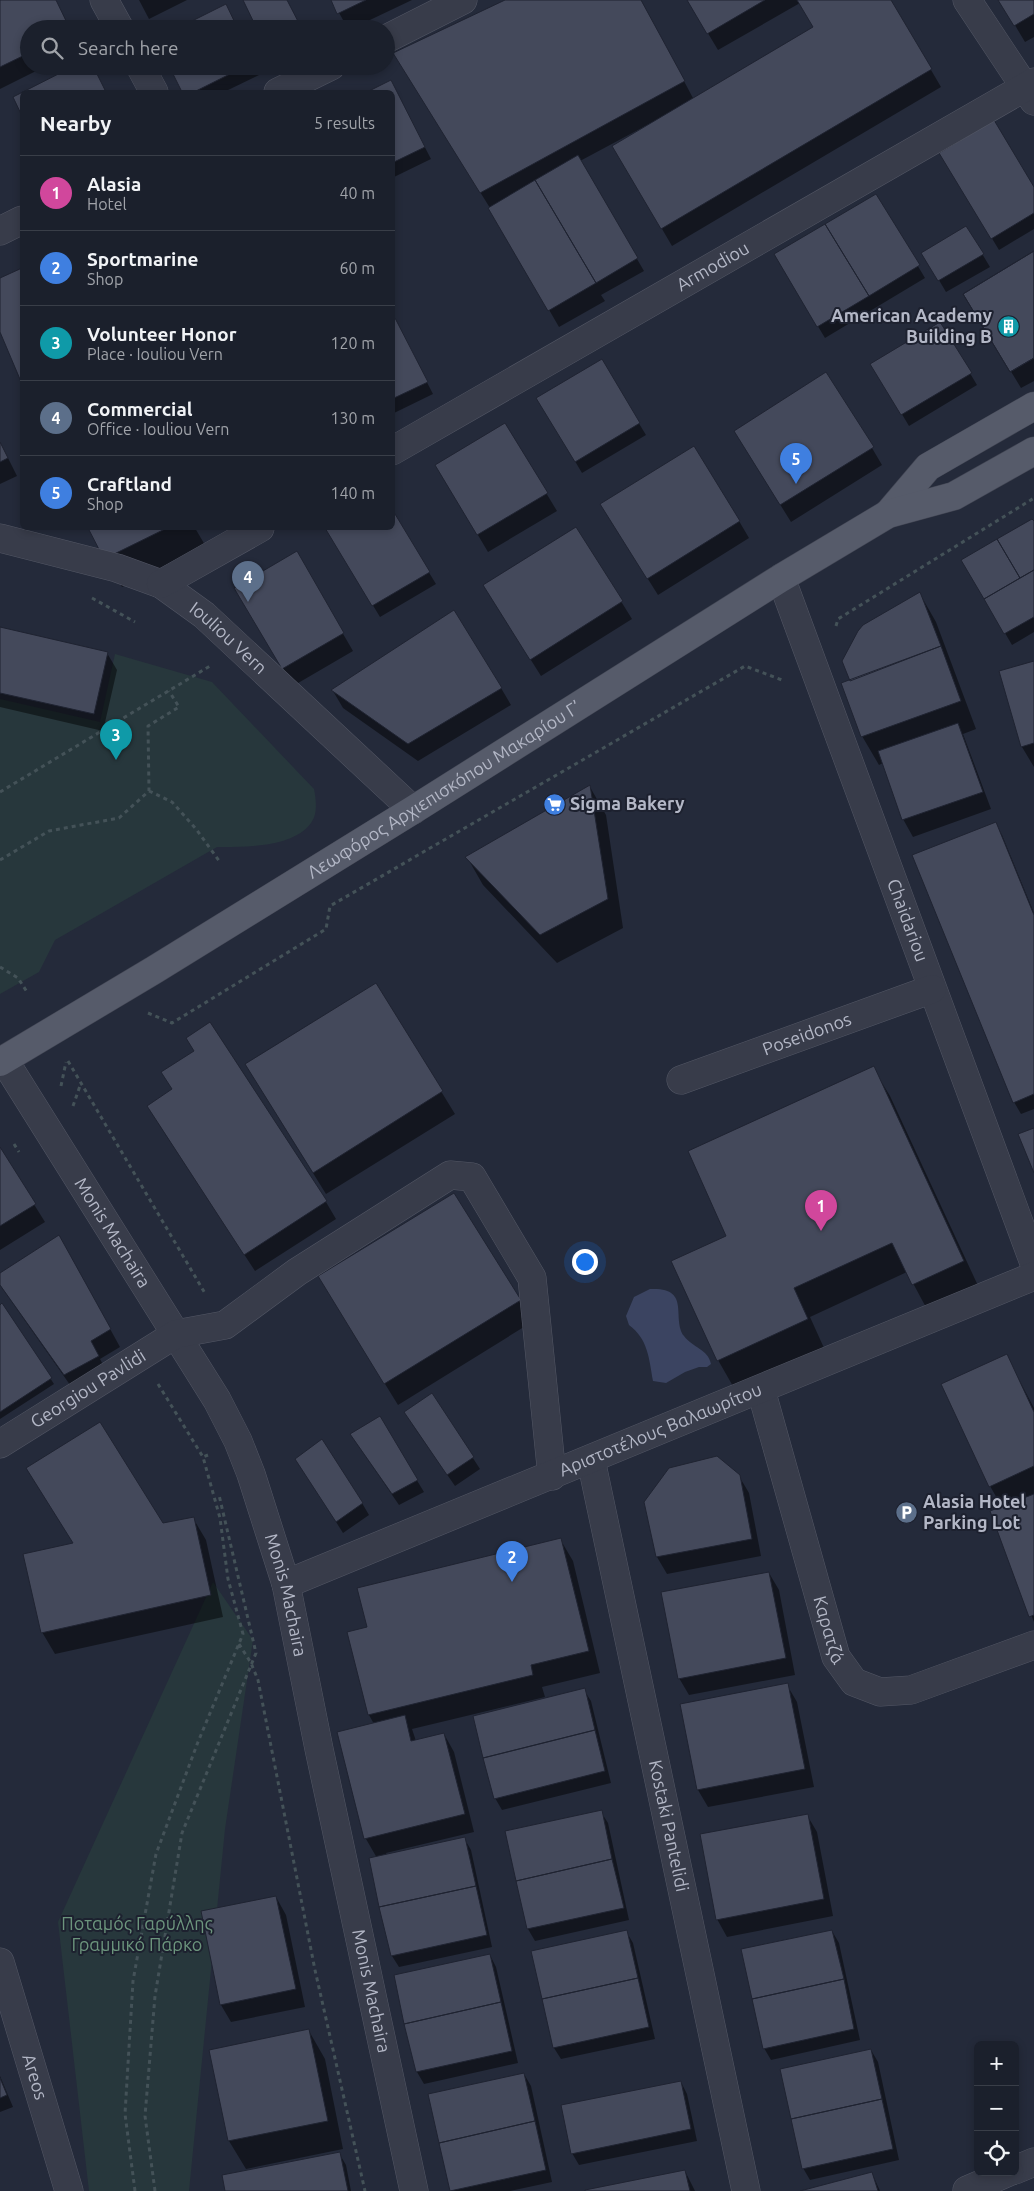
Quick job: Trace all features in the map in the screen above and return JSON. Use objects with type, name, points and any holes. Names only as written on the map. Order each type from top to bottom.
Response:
[{"type":"main road","name":"Λεωφόρος Αρχιεπισκόπου Μακαρίου Γ’","points":[[888,514],[928,467],[1034,406]]},
{"type":"main road","name":"Λεωφόρος Αρχιεπισκόπου Μακαρίου Γ’","points":[[2,1061],[154,970],[413,810],[781,578],[888,514],[954,496],[1034,451]]},
{"type":"street","points":[[104,0],[115,20]]},
{"type":"street","points":[[395,34],[463,0]]},
{"type":"street","points":[[967,0],[1031,90]]},
{"type":"street","points":[[145,75],[153,90]]},
{"type":"street","points":[[282,90],[313,75]]},
{"type":"street","name":"Armodiou","points":[[395,449],[1031,90]]},
{"type":"street","points":[[0,231],[20,221]]},
{"type":"street","points":[[161,584],[256,530]]},
{"type":"street","name":"Iouliou Vern","points":[[0,538],[117,568],[161,584],[204,615],[413,810]]},
{"type":"street","name":"Chaidariou","points":[[781,578],[1034,1263]]},
{"type":"street","name":"Poseidonos","points":[[681,1080],[932,989]]},
{"type":"street","name":"Monis Machaira","points":[[2,1061],[217,1400],[238,1441],[251,1474],[286,1584],[319,1749],[414,2191]]},
{"type":"street","points":[[176,1334],[225,1325],[297,1272],[450,1175],[472,1178],[532,1278],[552,1476]]},
{"type":"street","name":"Αριστοτέλους Βαλαωρίτου","points":[[286,1584],[1034,1276]]},
{"type":"street","name":"Georgiou Pavlidi","points":[[0,1444],[176,1334]]},
{"type":"street","name":"Καρατζά","points":[[761,1390],[836,1657],[854,1682],[880,1692],[911,1690],[1034,1645]]},
{"type":"street","name":"Kostaki Pantelidi","points":[[591,1460],[746,2191]]},
{"type":"street","name":"Areos","points":[[0,1962],[69,2191]]},
{"type":"street","points":[[1019,2168],[1034,2162]]},
{"type":"street","points":[[967,2190],[1000,2176]]},
{"type":"path","points":[[146,1012],[172,1023],[326,929],[330,906],[745,666],[786,682],[831,652],[838,619],[1034,498]]},
{"type":"path","points":[[0,792],[213,665]]},
{"type":"path","points":[[0,860],[49,831],[119,818],[149,791],[148,726],[179,707],[169,691]]},
{"type":"path","points":[[149,791],[172,802],[196,829],[220,862]]},
{"type":"path","points":[[0,966],[18,978],[27,992]]},
{"type":"path","points":[[60,1090],[67,1058],[225,1325]]},
{"type":"path","points":[[68,1102],[72,1108],[81,1083]]},
{"type":"path","points":[[14,1144],[19,1153]]},
{"type":"path","points":[[135,2191],[125,2114],[133,1981],[156,1854],[198,1742],[243,1634],[228,1579],[220,1518],[203,1457],[166,1394],[139,1358]]},
{"type":"path","points":[[203,1457],[210,1454],[212,1463]]},
{"type":"path","points":[[155,2191],[145,2116],[155,1996],[182,1833],[256,1653],[219,1492]]},
{"type":"path","points":[[239,1643],[251,1663],[258,1680],[315,1970],[365,2191]]},
{"type":"green space","points":[[115,654],[212,682],[314,789],[315,815],[311,823],[303,831],[280,842],[254,846],[217,847],[55,940],[39,972],[0,994],[0,699],[100,722]]},
{"type":"green space","name":"Ποταμός Γαρύλλης Γραμμικό Πάρκο","points":[[213,1582],[253,1640],[225,1829],[189,2191],[89,2191],[58,1922]]},
{"type":"water","points":[[650,1289],[663,1290],[671,1293],[676,1298],[679,1321],[684,1336],[707,1355],[711,1364],[707,1367],[699,1367],[685,1372],[666,1383],[653,1381],[647,1350],[640,1336],[629,1325],[626,1316],[634,1297]]},
{"type":"building","points":[[0,0],[56,0],[66,20],[20,20],[20,57],[0,67]]},
{"type":"building","points":[[243,0],[287,0],[297,20],[253,20]]},
{"type":"building","points":[[331,0],[366,0],[337,14]]},
{"type":"building","points":[[505,0],[641,0],[685,81],[480,193],[395,56],[395,52]]},
{"type":"building","points":[[687,0],[765,0],[707,34]]},
{"type":"building","points":[[797,0],[891,0],[932,69],[661,229],[612,146],[813,27]]},
{"type":"building","points":[[998,0],[1034,0],[1034,14],[1014,26]]},
{"type":"building","points":[[226,4],[234,20],[194,20]]},
{"type":"building","points":[[56,75],[98,75],[105,90],[27,90]]},
{"type":"building","points":[[174,75],[228,75],[198,90],[181,90]]},
{"type":"building","points":[[391,80],[425,147],[395,162],[395,90],[371,90]]},
{"type":"building","points":[[20,93],[20,112],[13,97]]},
{"type":"building","points":[[994,120],[1034,187],[1034,213],[991,239],[939,153]]},
{"type":"building","points":[[578,155],[638,258],[596,283],[535,180]]},
{"type":"building","points":[[535,180],[596,283],[548,311],[488,208]]},
{"type":"building","points":[[876,194],[920,265],[869,296],[825,224]]},
{"type":"building","points":[[825,224],[869,296],[817,327],[774,254]]},
{"type":"building","points":[[966,226],[984,254],[938,281],[921,253]]},
{"type":"building","name":"American Academy Building B","points":[[1034,251],[1034,358],[1010,372],[963,294]]},
{"type":"building","name":"American Academy Building B","points":[[1034,251],[1034,358],[1010,372],[963,294]]},
{"type":"building","points":[[20,269],[20,379],[0,332],[0,278]]},
{"type":"building","points":[[395,318],[428,382],[395,398]]},
{"type":"building","points":[[940,322],[972,373],[901,415],[870,364]]},
{"type":"building","points":[[602,359],[640,423],[575,462],[536,398]]},
{"type":"building","points":[[826,372],[874,447],[780,505],[734,431]]},
{"type":"building","points":[[505,423],[548,493],[477,535],[435,465]]},
{"type":"building","points":[[0,442],[8,458],[0,462]]},
{"type":"building","points":[[694,446],[740,521],[647,579],[600,504]]},
{"type":"building","points":[[395,514],[430,572],[372,606],[326,530],[395,530]]},
{"type":"building","points":[[1032,519],[1034,521],[1034,570],[1020,578],[997,539]]},
{"type":"building","points":[[576,527],[623,601],[530,660],[483,585]]},
{"type":"building","points":[[89,530],[163,530],[104,559]]},
{"type":"building","points":[[997,539],[1020,578],[984,599],[961,560]]},
{"type":"building","points":[[297,551],[344,633],[282,669],[234,588]]},
{"type":"building","points":[[1034,570],[1034,617],[1004,634],[984,599]]},
{"type":"building","points":[[920,592],[941,646],[850,681],[842,661],[858,631],[863,625]]},
{"type":"building","points":[[454,610],[502,688],[408,744],[331,690]]},
{"type":"building","points":[[0,627],[108,652],[94,714],[0,693]]},
{"type":"building","points":[[941,646],[961,701],[861,737],[841,683]]},
{"type":"building","points":[[1034,661],[1034,743],[1021,747],[999,671]]},
{"type":"building","points":[[958,723],[983,792],[902,820],[878,751]]},
{"type":"building","points":[[590,785],[608,899],[540,935],[465,857]]},
{"type":"building","points":[[996,822],[1034,915],[1034,1094],[1013,1103],[912,855]]},
{"type":"building","points":[[376,983],[443,1091],[313,1173],[245,1064]]},
{"type":"building","points":[[210,1022],[327,1201],[244,1255],[147,1106],[172,1089],[161,1072],[194,1051],[186,1038]]},
{"type":"building","points":[[874,1066],[964,1261],[912,1285],[892,1243],[794,1288],[808,1319],[717,1361],[671,1261],[726,1236],[688,1151]]},
{"type":"building","points":[[1034,1128],[1034,1173],[1018,1134]]},
{"type":"building","points":[[0,1147],[36,1204],[0,1226]]},
{"type":"building","points":[[454,1193],[521,1300],[384,1384],[318,1276]]},
{"type":"building","points":[[59,1235],[111,1329],[91,1341],[99,1356],[64,1375],[0,1285],[0,1273]]},
{"type":"building","points":[[2,1303],[52,1378],[0,1412],[0,1305]]},
{"type":"building","points":[[1007,1354],[1034,1412],[1034,1466],[989,1487],[941,1384]]},
{"type":"building","points":[[432,1393],[474,1457],[447,1475],[404,1412]]},
{"type":"building","points":[[380,1416],[418,1480],[392,1494],[350,1434]]},
{"type":"building","points":[[100,1422],[163,1523],[194,1517],[211,1595],[41,1633],[23,1554],[73,1543],[26,1468]]},
{"type":"building","points":[[322,1439],[363,1503],[336,1522],[295,1459]]},
{"type":"building","points":[[717,1456],[740,1475],[752,1539],[656,1557],[644,1502],[669,1468]]},
{"type":"building","points":[[1034,1494],[1034,1615],[1029,1617],[990,1511]]},
{"type":"building","points":[[561,1538],[589,1651],[531,1665],[533,1675],[368,1715],[347,1632],[367,1627],[357,1588]]},
{"type":"building","points":[[769,1572],[786,1658],[678,1679],[661,1592]]},
{"type":"building","points":[[788,1683],[805,1769],[697,1790],[680,1704]]},
{"type":"building","points":[[585,1688],[595,1730],[483,1758],[473,1716]]},
{"type":"building","points":[[405,1715],[411,1741],[444,1733],[465,1814],[364,1839],[337,1732]]},
{"type":"building","points":[[595,1730],[605,1771],[494,1799],[483,1758]]},
{"type":"building","points":[[602,1810],[612,1859],[516,1881],[505,1831]]},
{"type":"building","points":[[808,1814],[824,1899],[716,1920],[700,1834]]},
{"type":"building","points":[[465,1837],[476,1886],[379,1907],[369,1858]]},
{"type":"building","points":[[612,1859],[624,1908],[527,1929],[516,1881]]},
{"type":"building","points":[[476,1886],[487,1935],[391,1956],[379,1907]]},
{"type":"building","points":[[276,1896],[296,1989],[220,2005],[201,1911]]},
{"type":"building","points":[[627,1930],[638,1978],[542,1999],[531,1951]]},
{"type":"building","points":[[832,1930],[844,1979],[752,1999],[741,1949]]},
{"type":"building","points":[[490,1954],[501,2002],[404,2024],[394,1975]]},
{"type":"building","points":[[638,1978],[649,2027],[553,2048],[542,1999]]},
{"type":"building","points":[[844,1979],[854,2029],[763,2049],[752,1999]]},
{"type":"building","points":[[501,2002],[512,2051],[416,2072],[404,2024]]},
{"type":"building","points":[[309,2029],[328,2121],[228,2141],[209,2050]]},
{"type":"building","points":[[871,2049],[882,2099],[791,2119],[780,2069]]},
{"type":"building","points":[[524,2073],[535,2121],[439,2143],[428,2094]]},
{"type":"building","points":[[0,2078],[7,2095],[0,2098]]},
{"type":"building","points":[[681,2081],[691,2129],[571,2154],[561,2105]]},
{"type":"building","points":[[882,2099],[893,2149],[802,2169],[791,2119]]},
{"type":"building","points":[[535,2121],[546,2170],[450,2191],[439,2143]]},
{"type":"building","points":[[340,2152],[348,2191],[225,2191],[222,2175]]},
{"type":"building","points":[[685,2170],[690,2191],[585,2191],[585,2190]]},
{"type":"building","points":[[872,2172],[878,2191],[800,2191]]},
{"type":"place","name":"American Academy Building B","points":[[1008,326]]},
{"type":"place","name":"Craftland","points":[[796,484]]},
{"type":"place","name":"Commercial","points":[[248,602]]},
{"type":"place","name":"Volunteer Honor","points":[[116,760]]},
{"type":"place","name":"Sigma Bakery","points":[[554,804]]},
{"type":"place","name":"Alasia","points":[[821,1231]]},
{"type":"place","name":"Alasia Hotel Parking Lot","points":[[907,1512]]},
{"type":"place","name":"Sportmarine","points":[[512,1582]]}]
